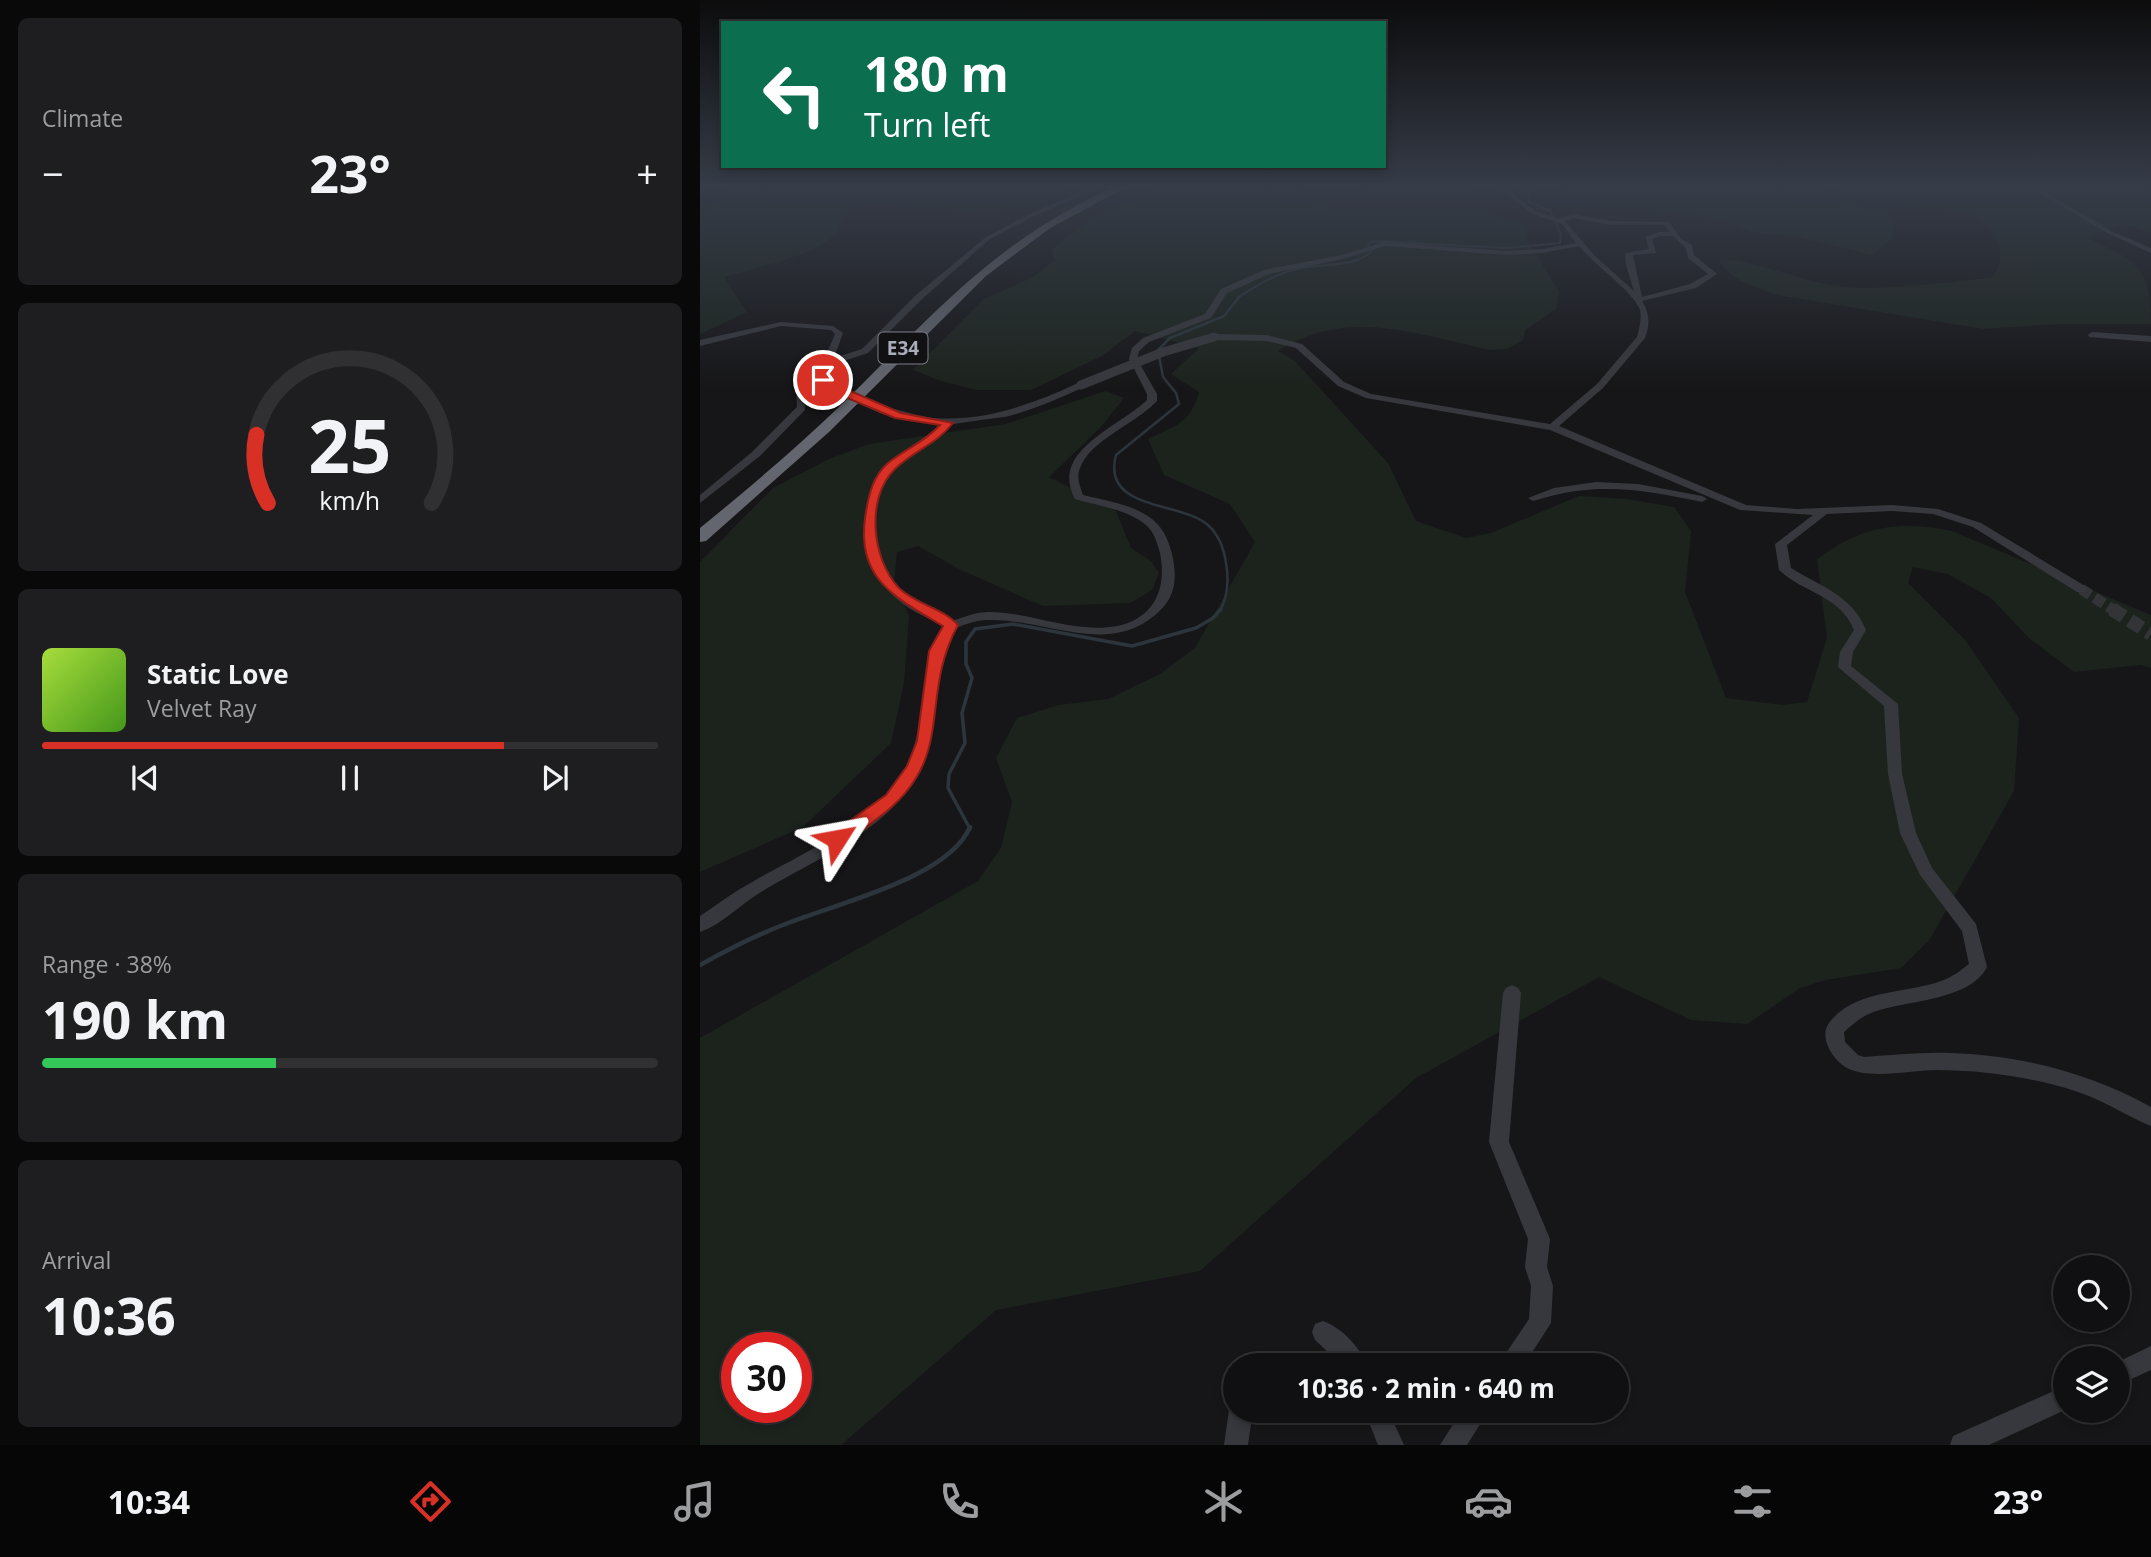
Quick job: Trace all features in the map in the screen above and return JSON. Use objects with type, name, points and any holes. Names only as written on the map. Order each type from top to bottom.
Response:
[{"type":"highway","name":"E34","points":[[700,526],[808,431],[920,318],[980,263],[995,253]]},
{"type":"highway","name":"E34","points":[[700,537],[820,432],[931,318],[990,264],[1005,253]]},
{"type":"street","points":[[700,500],[757,454],[795,416],[804,402],[798,382],[799,373],[869,348],[918,298],[971,253]]},
{"type":"street","points":[[948,423],[934,438],[891,467],[875,490],[868,537],[874,561],[895,591],[951,625],[988,616],[1105,631],[1127,628],[1145,621],[1167,593],[1169,576],[1162,539],[1149,521],[1079,497],[1073,477],[1076,465],[1095,443],[1152,401],[1152,394],[1133,359],[1135,350],[1146,340],[1209,316],[1224,290],[1267,272],[1355,253]]},
{"type":"street","points":[[1552,427],[1600,386],[1641,338],[1644,329],[1644,310],[1638,300],[1591,253]]},
{"type":"street","points":[[1629,253],[1628,263],[1639,289],[1638,300]]},
{"type":"street","points":[[1638,300],[1693,286],[1713,277],[1712,272],[1690,253]]},
{"type":"street","points":[[700,344],[762,326],[816,325],[839,333],[839,346],[827,362],[823,380],[830,386],[898,416],[948,423],[977,421],[1026,410],[1164,351],[1214,337],[1266,338],[1299,346],[1340,384],[1369,396],[1552,427],[1731,505]]},
{"type":"street","points":[[2092,335],[2151,339]]},
{"type":"street","points":[[1533,498],[1560,490],[1611,484],[1654,488],[1774,512],[1892,508],[1934,511],[1977,525],[2081,589]]},
{"type":"street","points":[[1823,512],[1781,544],[1785,570],[1857,616],[1860,630],[1849,645],[1843,660],[1844,667],[1891,704],[1895,774],[1908,833],[1926,871],[1970,929],[1978,967],[1965,981],[1914,997],[1870,1005],[1847,1014],[1835,1029],[1836,1045],[1852,1061],[1864,1065],[1961,1062],[2053,1077],[2106,1093],[2151,1117]]},
{"type":"street","points":[[700,925],[860,824],[892,799],[915,768],[925,741],[932,673],[937,651],[951,625]]},
{"type":"street","points":[[1513,993],[1499,1142],[1539,1239],[1536,1266],[1542,1286],[1540,1323],[1519,1353]]},
{"type":"street","points":[[1323,1332],[1347,1353]]},
{"type":"street","points":[[2130,1368],[2151,1358]]},
{"type":"street","points":[[1962,1445],[2053,1403]]},
{"type":"street","points":[[1236,1445],[1239,1423]]},
{"type":"street","points":[[1380,1423],[1391,1444]]},
{"type":"street","points":[[1452,1445],[1468,1423]]},
{"type":"shaded area","points":[[700,253],[802,253],[724,277],[747,312],[700,334]]},
{"type":"shaded area","points":[[1052,253],[1536,253],[1559,292],[1556,309],[1525,330],[1523,340],[1507,349],[1490,350],[1408,332],[1356,327],[1330,330],[1304,338],[1278,351],[1295,361],[1388,463],[1416,521],[1466,538],[1491,533],[1579,496],[1627,499],[1674,507],[1691,531],[1685,592],[1726,698],[1782,705],[1807,702],[1827,638],[1817,559],[1849,539],[1881,528],[1897,526],[1952,531],[2151,615],[2151,668],[2141,665],[2074,672],[2029,638],[1991,598],[1948,574],[1913,567],[1908,583],[1965,640],[2019,718],[2014,791],[1930,939],[1901,968],[1826,980],[1800,988],[1747,1024],[1691,1020],[1599,977],[1416,1078],[1200,1271],[996,1310],[841,1445],[700,1445],[700,1038],[978,881],[1001,848],[1012,802],[996,758],[1017,718],[1059,705],[1108,699],[1160,674],[1195,648],[1255,542],[1230,504],[1164,475],[1148,439],[1181,422],[1191,411],[1199,392],[1171,374],[1199,348],[1135,331],[1102,356],[1031,390],[977,390],[941,381],[913,370],[984,299],[1033,277],[1055,260]]},
{"type":"shaded area","points":[[2000,253],[2119,253],[2129,260],[2144,277],[2148,289],[2151,324],[2060,324],[1984,329],[1777,295],[1729,273],[1719,260],[1744,262],[1835,286],[1873,288],[1991,278],[2000,260]]},
{"type":"shaded area","points":[[1106,391],[1124,398],[1101,427],[1049,477],[1116,511],[1131,548],[1151,561],[1159,573],[1152,590],[1130,603],[1043,606],[961,570],[918,546],[897,552],[894,581],[909,616],[904,683],[891,743],[803,827],[700,872],[700,562],[773,488],[829,459],[869,444],[1006,424]]},
{"type":"waterway","points":[[1240,296],[1285,273],[1355,261],[1369,253]]},
{"type":"waterway","points":[[1221,609],[1226,594],[1227,576],[1224,553],[1215,533],[1196,517],[1131,495],[1120,486],[1115,473],[1116,455],[1179,404],[1176,393],[1163,377],[1158,350],[1170,338],[1224,316],[1240,296]]},
{"type":"waterway","points":[[969,828],[948,788],[949,774],[965,743],[962,713],[972,678],[966,664],[966,642],[975,629],[1013,624],[1132,646],[1196,628],[1213,618],[1221,609]]},
{"type":"waterway","points":[[700,965],[772,929],[887,888],[914,875],[939,861],[958,845],[969,828]]},
{"type":"tunnel","points":[[2081,589],[2115,611]]},
{"type":"tunnel","points":[[2112,609],[2151,634]]},
{"type":"route","points":[[823,380],[830,386],[898,416],[948,423],[934,438],[891,467],[881,480],[875,490],[868,537],[874,561],[895,591],[902,598],[951,625],[941,640],[932,673],[925,741],[915,768],[892,799],[837,839]]}]
